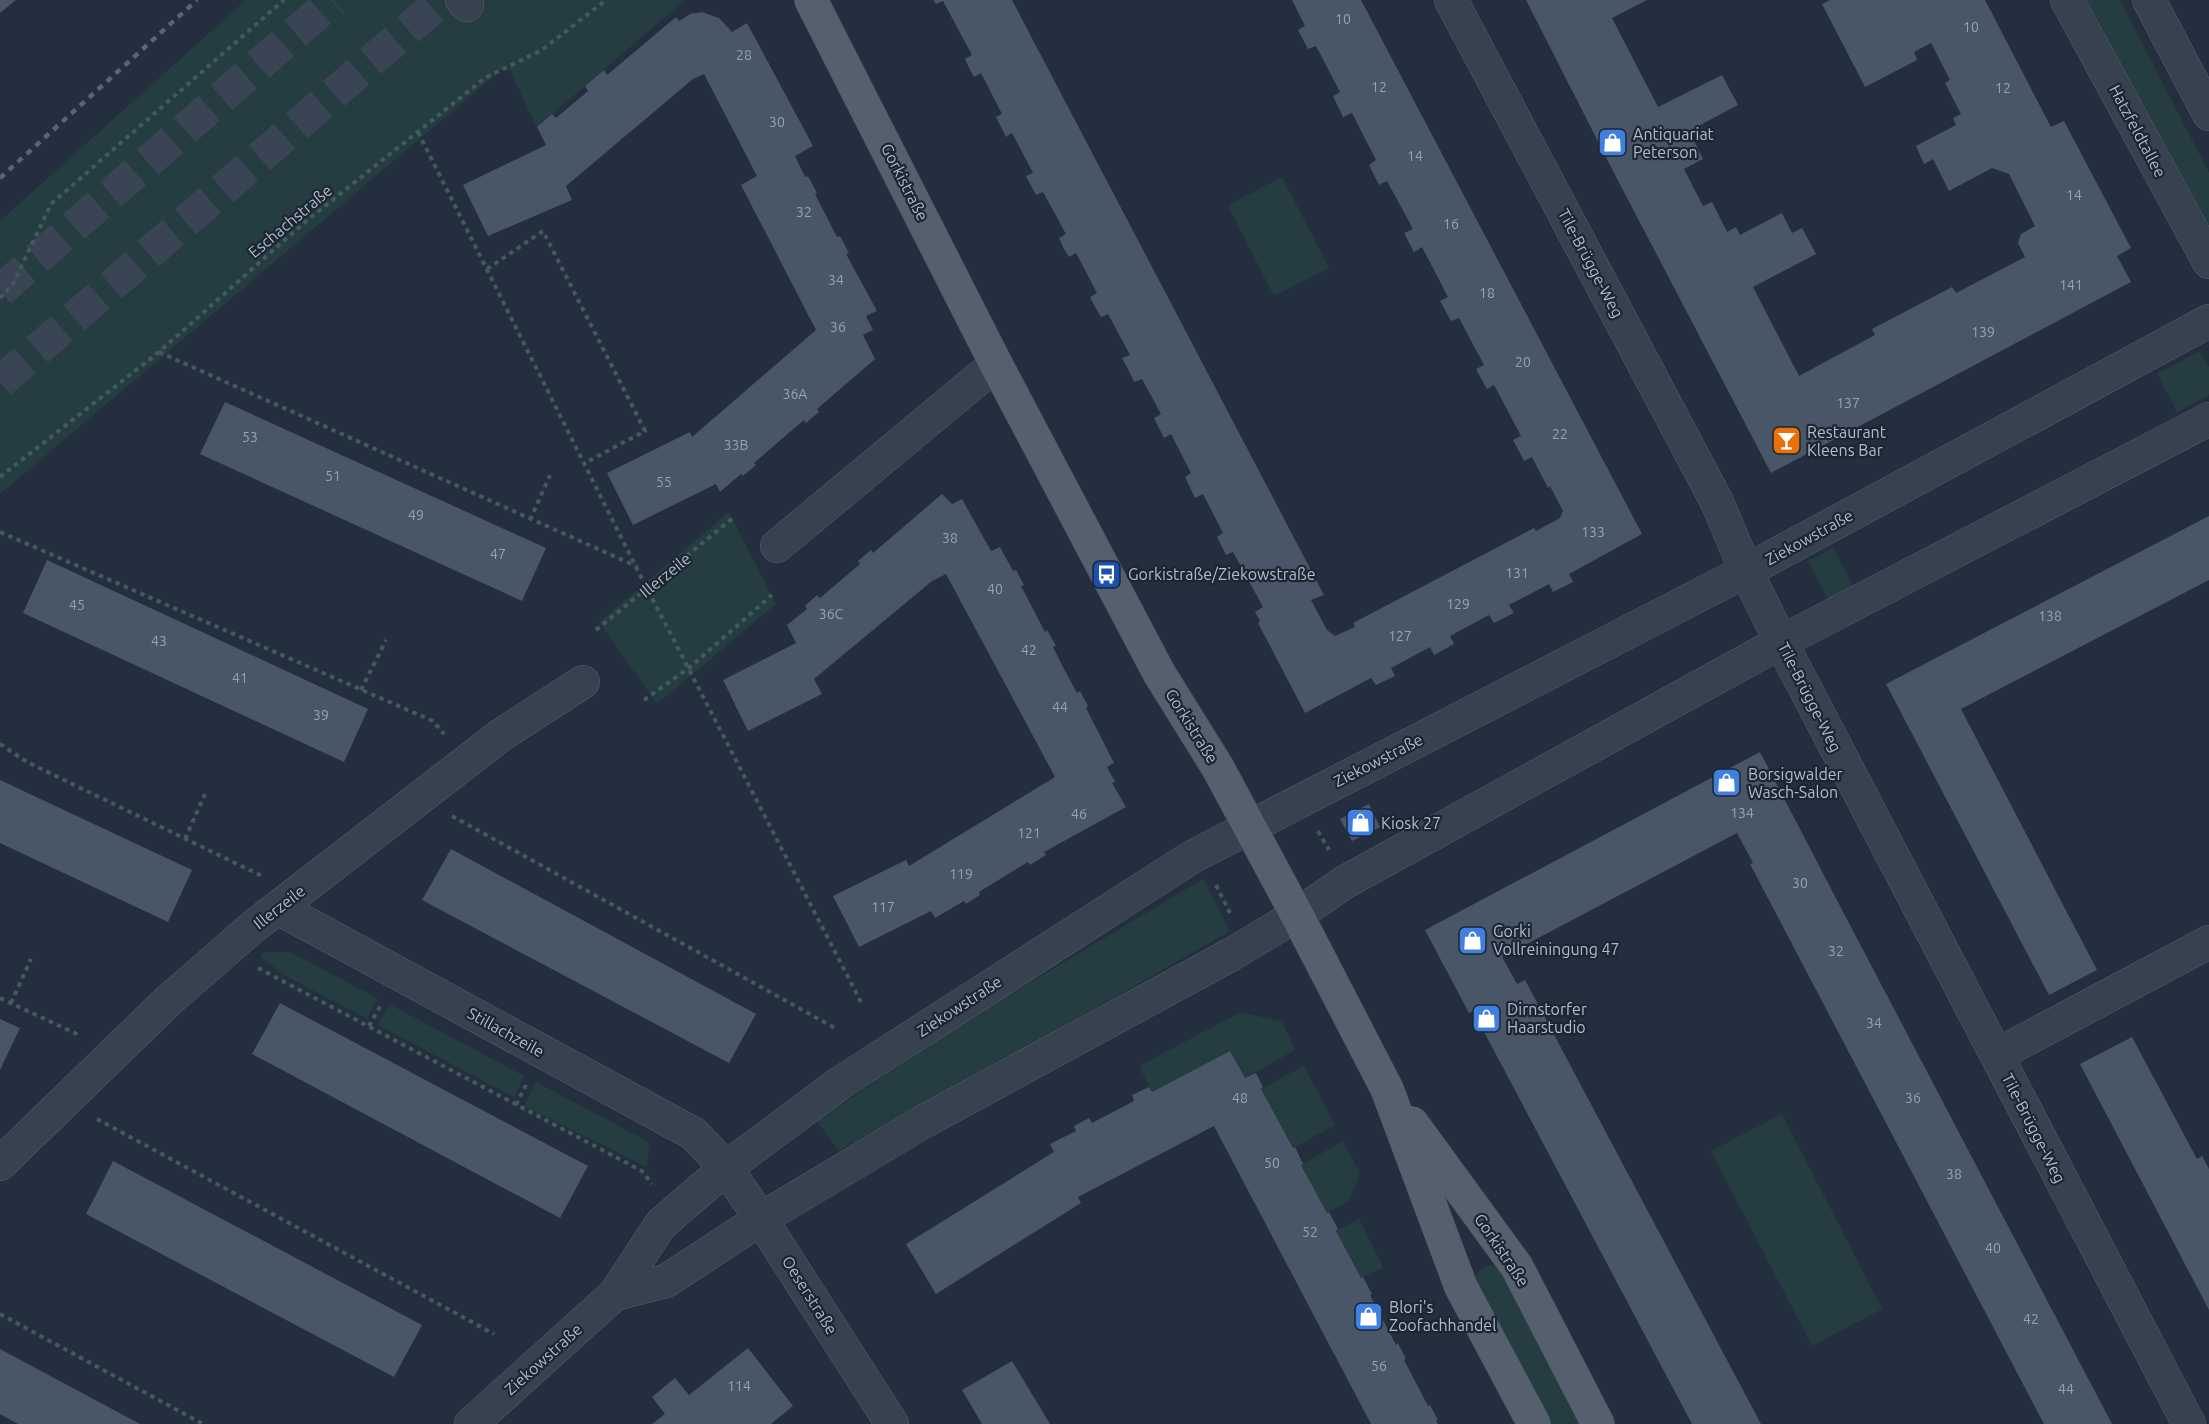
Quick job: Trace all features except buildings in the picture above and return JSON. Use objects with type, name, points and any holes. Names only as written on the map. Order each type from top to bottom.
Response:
[{"type":"main road","name":"Gorkistraße","points":[[811,0],[996,364],[1159,673],[1218,768],[1387,1089],[1461,1287],[1534,1424]]},
{"type":"main road","name":"Gorkistraße","points":[[1387,1089],[1517,1267],[1598,1424]]},
{"type":"street","name":"Tile-Brügge-Weg","points":[[1451,0],[1718,502],[1746,571],[1781,642],[2189,1424]]},
{"type":"street","name":"Hatzfeldtallee","points":[[2067,0],[2209,262]]},
{"type":"street","points":[[2149,0],[2209,114]]},
{"type":"street","name":"Ziekowstraße","points":[[471,1424],[615,1294],[661,1224],[726,1168],[840,1083],[1198,853],[1746,571],[2209,321]]},
{"type":"street","points":[[777,546],[996,364]]},
{"type":"street","name":"Ziekowstraße","points":[[615,1294],[666,1281],[761,1219],[923,1122],[1232,954],[1297,915],[1345,882],[1781,642],[2209,419]]},
{"type":"street","name":"Illerzeile","points":[[0,1164],[168,1001],[254,926],[273,893],[501,735],[583,682]]},
{"type":"street","name":"Stillachzeile","points":[[273,893],[694,1134],[726,1168]]},
{"type":"street","points":[[1996,1055],[2209,942]]},
{"type":"street","name":"Oeserstraße","points":[[726,1168],[761,1219],[883,1421]]},
{"type":"path","points":[[0,298],[13,284],[51,204],[284,0]]},
{"type":"path","name":"Eschachstraße","points":[[0,477],[159,352],[305,222],[485,78],[542,50],[606,0]]},
{"type":"path","points":[[418,132],[636,567],[863,1006]]},
{"type":"path","points":[[487,269],[543,231],[640,420],[645,431],[585,463]]},
{"type":"path","points":[[159,352],[636,567]]},
{"type":"path","points":[[530,520],[550,475]]},
{"type":"path","name":"Illerzeile","points":[[596,630],[734,518]]},
{"type":"path","points":[[0,532],[433,721],[448,739]]},
{"type":"path","points":[[644,700],[688,668],[772,595]]},
{"type":"path","points":[[362,690],[386,640]]},
{"type":"path","points":[[0,744],[27,762],[184,838],[273,893]]},
{"type":"path","points":[[184,838],[205,794]]},
{"type":"path","points":[[448,814],[835,1028]]},
{"type":"path","points":[[1313,821],[1330,851]]},
{"type":"path","points":[[1210,875],[1232,917]]},
{"type":"path","points":[[11,1003],[31,959]]},
{"type":"path","points":[[257,967],[642,1171],[652,1184]]},
{"type":"path","points":[[369,1026],[385,996]]},
{"type":"path","points":[[0,998],[87,1039]]},
{"type":"path","points":[[516,1105],[531,1074]]},
{"type":"path","points":[[93,1117],[494,1334]]},
{"type":"path","points":[[0,1314],[203,1424]]},
{"type":"green space","points":[[246,0],[685,0],[537,127],[507,65],[0,494],[0,221]]},
{"type":"green space","points":[[2087,0],[2120,0],[2209,173],[2209,235]]},
{"type":"green space","points":[[1282,177],[1329,268],[1274,296],[1228,205]]},
{"type":"green space","points":[[2200,351],[2209,367],[2209,395],[2177,412],[2157,374]]},
{"type":"green space","points":[[729,512],[776,604],[657,704],[599,622]]},
{"type":"green space","points":[[1833,548],[1853,586],[1828,599],[1808,561]]},
{"type":"green space","points":[[1203,879],[1230,931],[1042,1039],[839,1151],[817,1121],[961,1024]]},
{"type":"green space","points":[[263,952],[290,952],[377,998],[367,1019],[286,976],[261,957]]},
{"type":"green space","points":[[389,1004],[524,1076],[514,1097],[378,1025]]},
{"type":"green space","points":[[1241,1012],[1282,1022],[1295,1050],[1245,1078],[1230,1051],[1152,1092],[1139,1066]]},
{"type":"green space","points":[[1304,1066],[1335,1125],[1293,1148],[1261,1089]]},
{"type":"green space","points":[[536,1082],[649,1142],[647,1167],[524,1106]]},
{"type":"green space","points":[[1782,1114],[1882,1309],[1812,1346],[1711,1151]]},
{"type":"green space","points":[[1343,1141],[1360,1173],[1349,1201],[1327,1213],[1301,1165]]},
{"type":"green space","points":[[1359,1219],[1383,1267],[1361,1278],[1336,1231]]},
{"type":"green space","points":[[1496,1265],[1501,1266],[1589,1424],[1541,1424],[1471,1282],[1481,1270]]},
{"type":"tunnel","points":[[0,291],[333,0]]},
{"type":"tunnel","points":[[0,382],[442,0]]},
{"type":"railway","points":[[0,178],[197,0]]},
{"type":"place","name":"Antiquariat Peterson","points":[[1612,143]]},
{"type":"place","name":"Restaurant Kleens Bar","points":[[1786,441]]},
{"type":"place","name":"Gorkistraße/Ziekowstraße","points":[[1107,574]]},
{"type":"place","name":"Borsigwalder Wasch-Salon","points":[[1727,783]]},
{"type":"place","name":"Kiosk 27","points":[[1360,823]]},
{"type":"place","name":"Gorki Vollreiningung 47","points":[[1472,940]]},
{"type":"place","name":"Dirnstorfer Haarstudio","points":[[1486,1018]]},
{"type":"place","name":"Blori's Zoofachhandel","points":[[1368,1316]]}]
